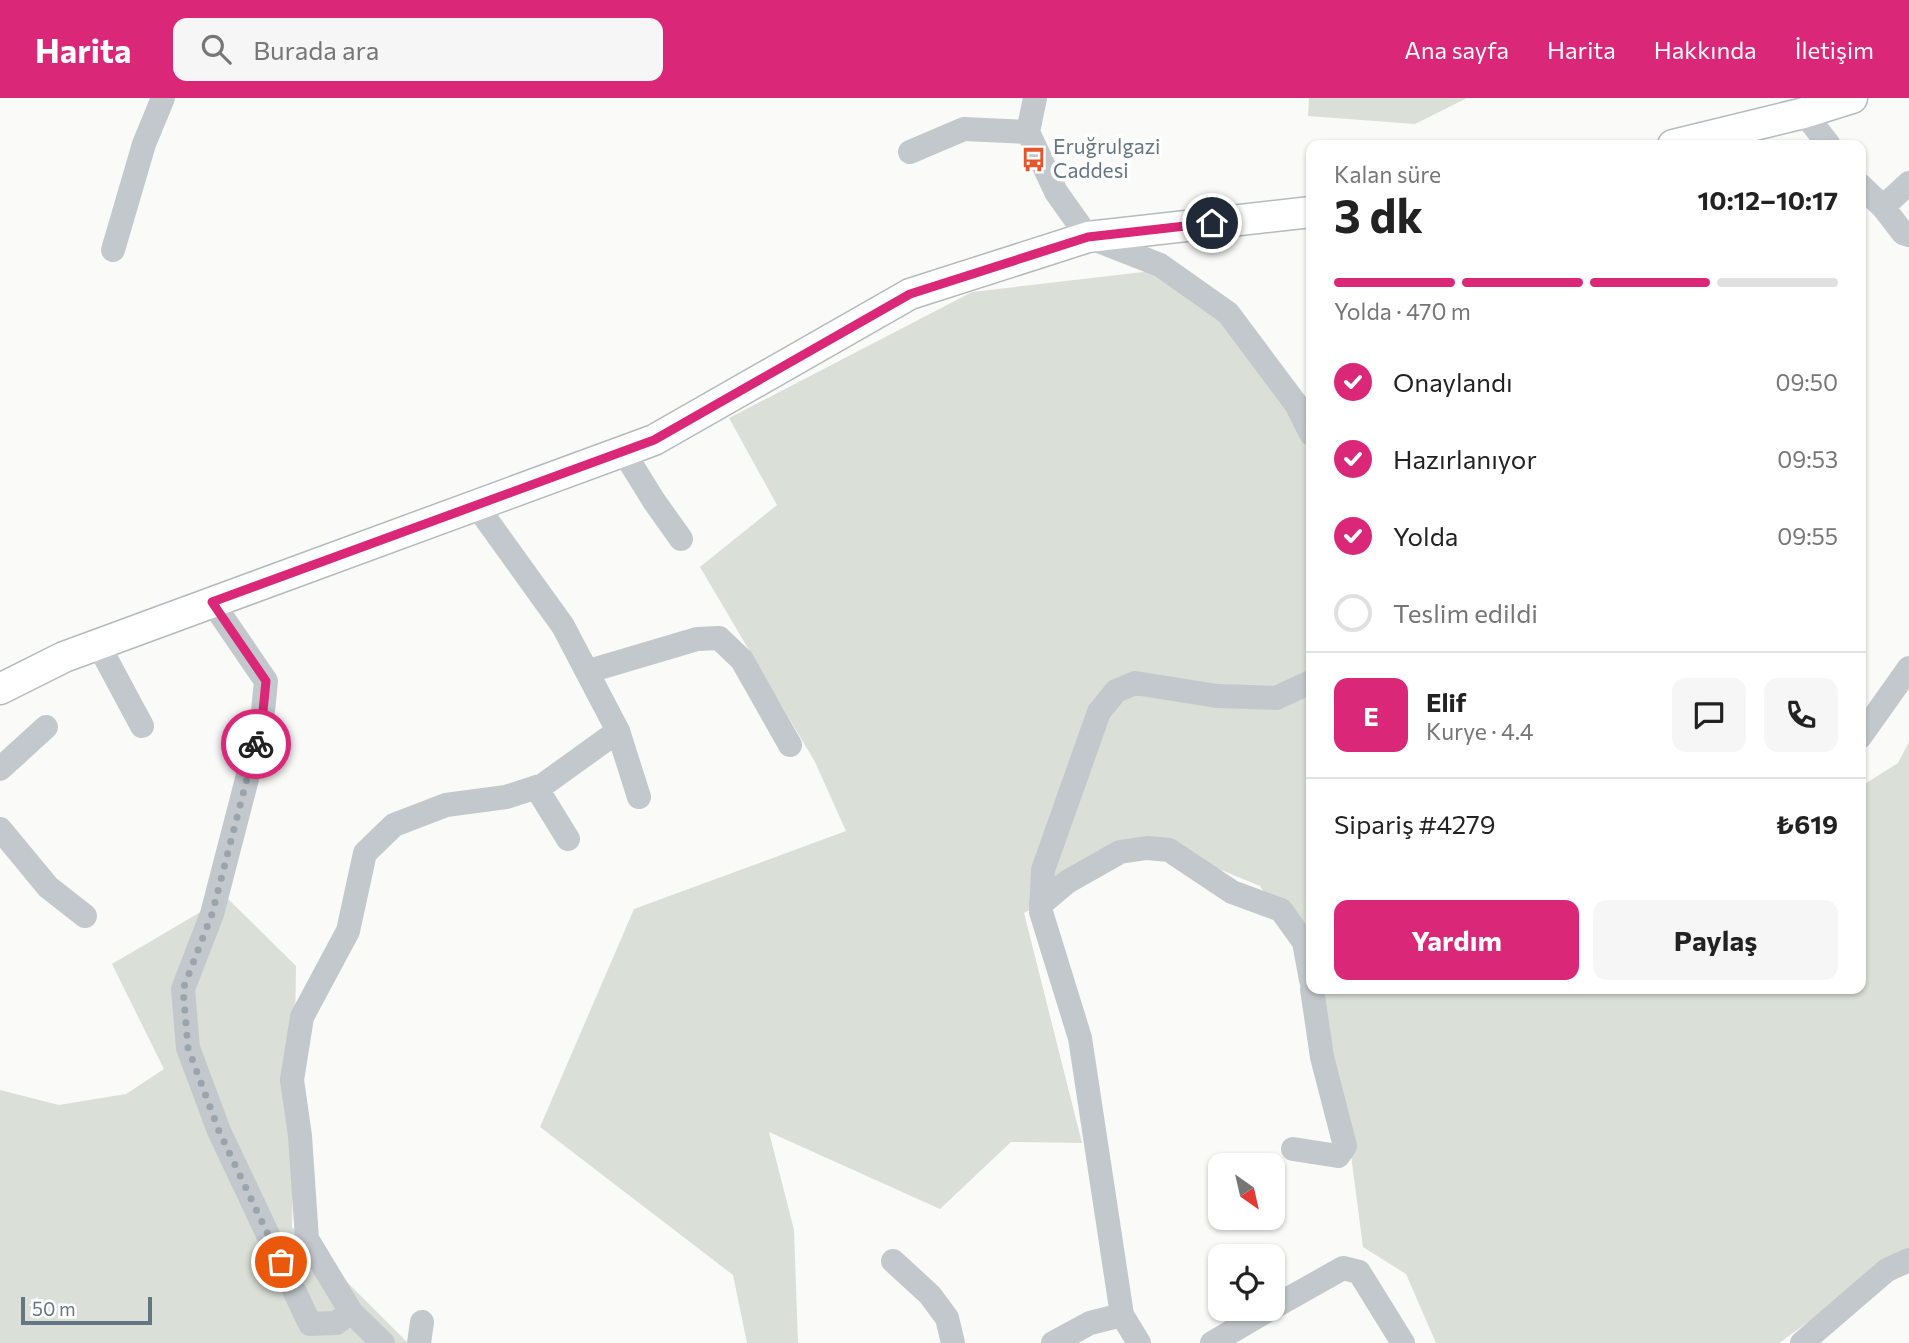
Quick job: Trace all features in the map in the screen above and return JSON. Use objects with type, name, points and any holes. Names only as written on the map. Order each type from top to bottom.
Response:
[{"type":"main road","points":[[1713,140],[1852,98]]},
{"type":"main road","points":[[0,689],[64,657],[98,644],[654,440],[910,294],[1088,237],[1306,213]]},
{"type":"street","points":[[113,250],[144,144],[163,98]]},
{"type":"street","points":[[1035,98],[1028,132],[1056,192],[1088,237],[1160,265],[1228,313],[1296,404],[1306,424]]},
{"type":"street","points":[[1804,113],[1825,140]]},
{"type":"street","points":[[910,152],[964,129],[1028,132]]},
{"type":"street","points":[[1883,207],[1909,183]]},
{"type":"street","points":[[1866,191],[1903,233],[1909,235]]},
{"type":"street","points":[[624,451],[653,501],[681,539]]},
{"type":"street","points":[[476,505],[564,626],[618,731],[639,797]]},
{"type":"street","points":[[212,602],[266,681],[262,721],[212,914],[183,989],[188,1048],[219,1131],[310,1324],[336,1323],[351,1312]]},
{"type":"street","points":[[589,671],[697,639],[719,638],[742,660],[790,745]]},
{"type":"street","points":[[98,644],[142,726]]},
{"type":"street","points":[[1866,729],[1909,668]]},
{"type":"street","points":[[1139,1343],[1122,1315],[1080,1038],[1041,912],[1043,870],[1099,712],[1116,691],[1135,683],[1217,696],[1276,698],[1306,684]]},
{"type":"street","points":[[0,769],[46,727]]},
{"type":"street","points":[[383,1343],[351,1312],[307,1239],[300,1136],[292,1080],[302,1017],[348,930],[365,853],[394,825],[446,805],[506,797],[536,787],[571,767],[618,731]]},
{"type":"street","points":[[536,787],[568,839]]},
{"type":"street","points":[[0,830],[48,887],[85,915]]},
{"type":"street","points":[[1041,904],[1067,882],[1120,852],[1147,848],[1169,850],[1232,892],[1281,910],[1304,942],[1306,953]]},
{"type":"street","points":[[1293,1149],[1338,1156],[1345,1146],[1322,1057],[1313,994]]},
{"type":"street","points":[[1802,1343],[1887,1270],[1909,1260]]},
{"type":"street","points":[[893,1261],[930,1295],[947,1318],[953,1343]]},
{"type":"street","points":[[1285,1300],[1343,1268],[1359,1272],[1403,1343]]},
{"type":"street","points":[[1053,1343],[1090,1323],[1122,1315]]},
{"type":"street","points":[[1212,1343],[1249,1321]]},
{"type":"shaded area","points":[[1309,98],[1467,98],[1415,124],[1308,116]]},
{"type":"shaded area","points":[[1152,271],[1243,334],[1306,432],[1306,976],[1299,949],[1260,886],[1156,843],[1024,913],[1082,1143],[1011,1142],[940,1209],[769,1132],[794,1230],[798,1343],[747,1343],[733,1275],[540,1127],[634,909],[846,831],[815,762],[700,567],[777,505],[729,418],[972,292]]},
{"type":"shaded area","points":[[1909,742],[1909,1259],[1876,1273],[1779,1343],[1436,1343],[1406,1274],[1363,1247],[1350,1148],[1311,994],[1866,994],[1866,783],[1898,763]]},
{"type":"shaded area","points":[[226,897],[296,966],[292,1227],[408,1343],[0,1343],[0,1090],[59,1105],[126,1094],[164,1069],[112,964]]},
{"type":"way so far","points":[[256,744],[212,914],[183,989],[188,1048],[219,1131],[281,1262]]},
{"type":"place","name":"Eruğrulgazi Caddesi","points":[[1033,159]]},
{"type":"route","points":[[256,744],[262,721],[266,681],[212,602],[654,440],[776,368],[910,294],[1088,237],[1212,223]]}]
